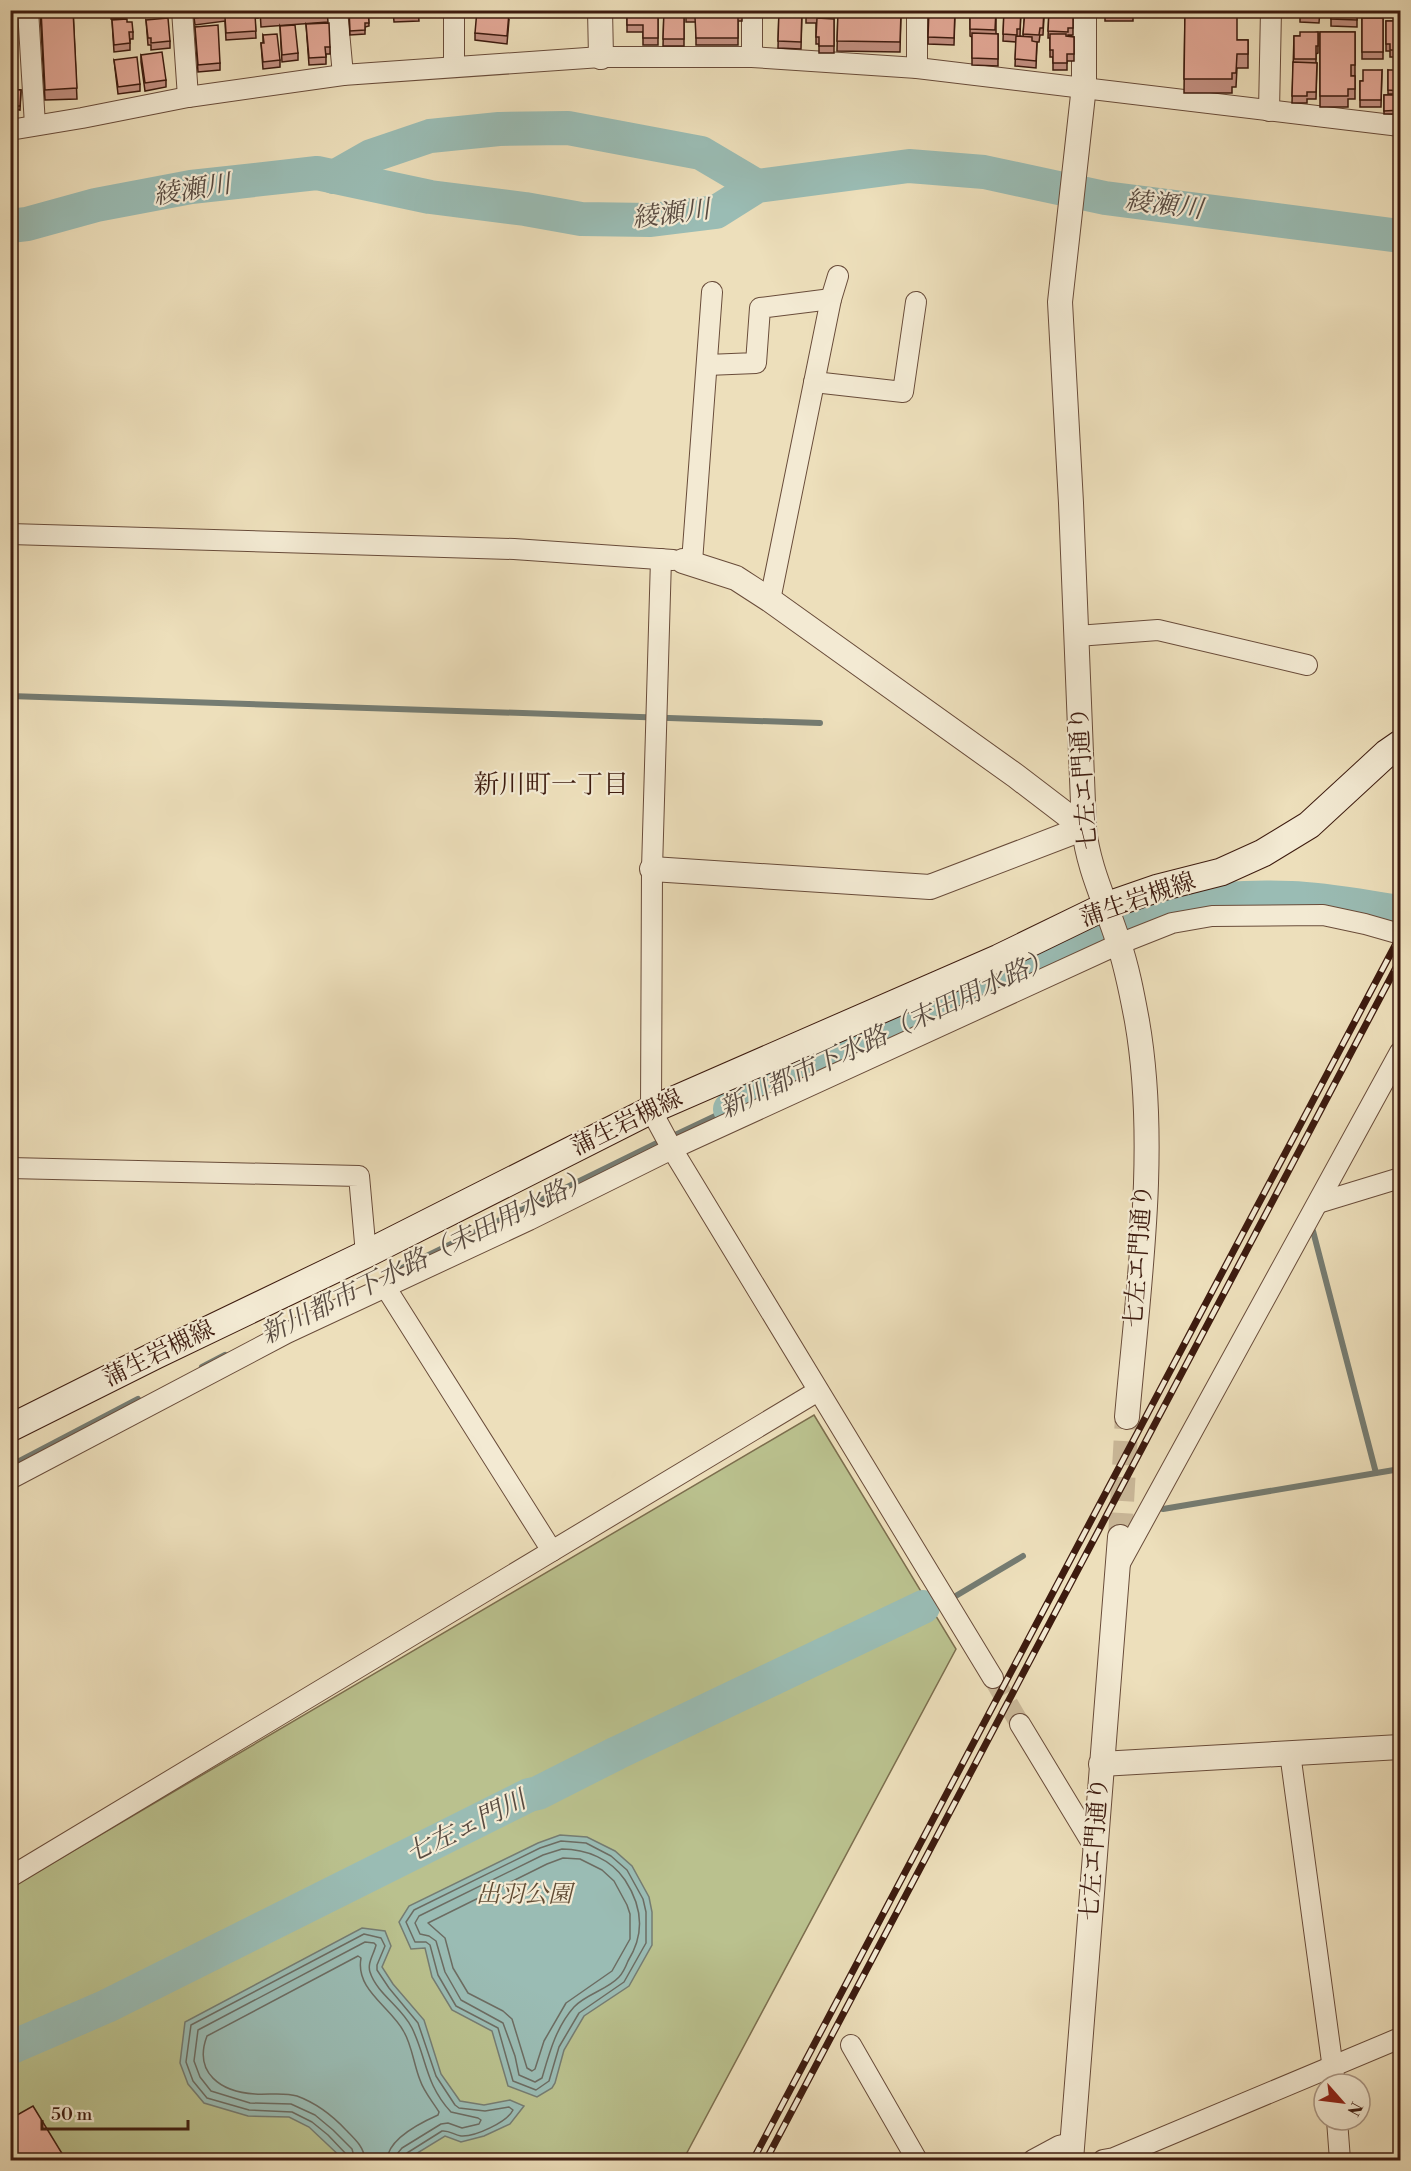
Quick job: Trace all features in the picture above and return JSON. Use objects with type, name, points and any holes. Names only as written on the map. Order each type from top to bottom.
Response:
[{"type":"main road","name":"蒲生岩槻線","points":[[10,1428],[366,1254],[651,1110],[999,958],[1106,906],[1158,888],[1221,872],[1263,853],[1309,825],[1387,753],[1401,744]]},
{"type":"street","points":[[28,10],[35,125]]},
{"type":"street","points":[[182,10],[188,97]]},
{"type":"street","points":[[337,10],[343,75]]},
{"type":"street","points":[[454,10],[454,66]]},
{"type":"street","points":[[600,10],[601,57]]},
{"type":"street","points":[[752,10],[752,57]]},
{"type":"street","points":[[917,10],[917,68]]},
{"type":"street","name":"七左エ門通り","points":[[1084,10],[1083,97],[1061,276],[1060,302],[1084,828],[1090,866],[1119,944],[1141,1050],[1146,1155],[1142,1246],[1127,1417]]},
{"type":"street","points":[[1269,111],[1271,10]]},
{"type":"street","points":[[10,130],[188,97],[343,75],[601,57],[752,57],[917,68],[1083,97],[1269,111],[1401,126]]},
{"type":"street","points":[[770,600],[831,299],[838,276]]},
{"type":"street","points":[[712,292],[708,365],[679,560],[652,869],[651,1110],[672,1149],[993,1678]]},
{"type":"street","points":[[708,365],[756,363],[760,308],[831,299]]},
{"type":"street","points":[[814,382],[903,392],[916,302]]},
{"type":"street","points":[[10,534],[514,549],[679,560],[736,578],[770,600],[1006,768],[1084,828]]},
{"type":"street","points":[[1077,636],[1158,630],[1307,665]]},
{"type":"street","points":[[652,869],[930,887],[1084,828]]},
{"type":"street","points":[[10,1479],[286,1333],[386,1288],[672,1149],[1119,944],[1172,923],[1212,916],[1323,915],[1401,934]]},
{"type":"street","points":[[1117,1567],[1401,1052]]},
{"type":"street","points":[[10,1168],[359,1176],[366,1254]]},
{"type":"street","points":[[1318,1203],[1401,1178]]},
{"type":"street","points":[[386,1288],[552,1551]]},
{"type":"street","points":[[13,1870],[819,1391]]},
{"type":"street","name":"七左エ門通り","points":[[1071,2152],[1120,1537]]},
{"type":"street","points":[[1020,1724],[1095,1848]]},
{"type":"street","points":[[1101,1764],[1401,1748]]},
{"type":"street","points":[[1290,1753],[1334,2072]]},
{"type":"street","points":[[1339,2072],[1401,2038]]},
{"type":"street","points":[[850,2045],[917,2160]]},
{"type":"street","points":[[1103,2160],[1312,2083]]},
{"type":"street","points":[[1338,2132],[1340,2160]]},
{"type":"street","points":[[1034,2160],[1059,2145],[1071,2152]]},
{"type":"green space","name":"出羽公園","points":[[814,1415],[956,1649],[683,2160],[11,2160],[10,1888]]},
{"type":"water","points":[[560,1835],[587,1837],[615,1851],[632,1866],[649,1897],[652,1912],[652,1945],[629,1986],[584,2016],[564,2050],[555,2083],[552,2088],[537,2097],[508,2086],[492,2031],[452,2010],[432,1977],[425,1948],[411,1949],[399,1922],[409,1906],[538,1843]]},
{"type":"water","points":[[362,1928],[385,1931],[391,1946],[382,1967],[393,1984],[424,2020],[441,2074],[460,2101],[484,2105],[510,2100],[524,2106],[510,2124],[484,2136],[461,2142],[445,2136],[406,2160],[344,2160],[309,2127],[289,2117],[248,2116],[204,2103],[188,2084],[180,2063],[185,2022]]},
{"type":"building","points":[[10,10],[17,13],[17,23],[10,24]]},
{"type":"building","points":[[41,10],[73,10],[77,88],[45,90]]},
{"type":"building","points":[[111,10],[126,10],[126,15],[111,16]]},
{"type":"building","points":[[194,10],[232,10],[232,13],[195,18]]},
{"type":"building","points":[[237,10],[257,10],[258,15],[238,15]]},
{"type":"building","points":[[261,10],[327,10],[328,11],[261,16]]},
{"type":"building","points":[[349,10],[368,10],[369,23],[365,23],[365,30],[350,31]]},
{"type":"building","points":[[393,10],[418,10],[419,13],[394,15]]},
{"type":"building","points":[[477,10],[509,13],[507,36],[475,33]]},
{"type":"building","points":[[627,10],[658,10],[658,38],[643,38],[643,25],[627,25]]},
{"type":"building","points":[[664,10],[684,10],[684,39],[663,39]]},
{"type":"building","points":[[779,10],[802,10],[801,42],[778,41]]},
{"type":"building","points":[[806,10],[834,10],[834,17],[806,16]]},
{"type":"building","points":[[929,10],[955,11],[954,38],[928,37]]},
{"type":"building","points":[[970,10],[996,10],[995,30],[970,29]]},
{"type":"building","points":[[1004,10],[1021,10],[1020,29],[1017,29],[1017,35],[1003,34]]},
{"type":"building","points":[[1025,10],[1044,10],[1043,28],[1040,28],[1039,35],[1023,34]]},
{"type":"building","points":[[1049,10],[1073,11],[1073,28],[1068,28],[1068,32],[1048,31]]},
{"type":"building","points":[[1105,10],[1133,10],[1133,14],[1105,14]]},
{"type":"building","points":[[1185,10],[1237,10],[1237,40],[1248,40],[1248,54],[1237,54],[1236,73],[1232,73],[1232,79],[1184,79]]},
{"type":"building","points":[[1300,10],[1319,10],[1319,16],[1300,15]]},
{"type":"building","points":[[1331,10],[1357,10],[1357,20],[1331,19]]},
{"type":"building","points":[[838,12],[901,13],[900,42],[837,41]]},
{"type":"building","points":[[255,14],[256,31],[226,33],[225,17]]},
{"type":"building","points":[[695,17],[738,17],[738,38],[696,38]]},
{"type":"building","points":[[168,18],[170,41],[151,43],[151,38],[148,38],[146,20]]},
{"type":"building","points":[[817,18],[834,19],[834,46],[819,46],[819,37],[816,37]]},
{"type":"building","points":[[1362,18],[1383,18],[1383,52],[1362,52]]},
{"type":"building","points":[[127,19],[127,22],[132,22],[133,32],[129,32],[130,43],[114,45],[112,20]]},
{"type":"building","points":[[1386,21],[1401,21],[1401,50],[1390,50],[1390,44],[1386,44]]},
{"type":"building","points":[[329,23],[330,47],[325,47],[326,57],[309,58],[306,24]]},
{"type":"building","points":[[218,25],[220,63],[198,65],[195,27]]},
{"type":"building","points":[[295,25],[298,53],[282,55],[280,26]]},
{"type":"building","points":[[10,32],[14,32],[14,47],[10,47]]},
{"type":"building","points":[[1300,32],[1318,32],[1316,59],[1294,59],[1294,36],[1300,36]]},
{"type":"building","points":[[1320,32],[1355,32],[1355,65],[1351,65],[1351,76],[1355,76],[1355,89],[1348,89],[1348,96],[1320,96]]},
{"type":"building","points":[[972,33],[998,34],[998,59],[972,58]]},
{"type":"building","points":[[277,34],[280,60],[263,62],[261,43],[264,43],[263,35]]},
{"type":"building","points":[[1050,34],[1066,34],[1066,36],[1074,37],[1074,54],[1067,54],[1067,63],[1053,63]]},
{"type":"building","points":[[1016,36],[1032,37],[1032,41],[1037,42],[1036,61],[1015,59]]},
{"type":"building","points":[[162,52],[166,80],[145,83],[141,55]]},
{"type":"building","points":[[137,57],[140,84],[118,87],[114,60]]},
{"type":"building","points":[[1293,62],[1317,63],[1316,92],[1307,92],[1307,96],[1292,96]]},
{"type":"building","points":[[1363,70],[1382,70],[1381,100],[1360,100],[1360,81],[1363,81]]},
{"type":"building","points":[[1388,70],[1397,70],[1397,74],[1400,74],[1401,91],[1388,90]]},
{"type":"building","points":[[10,89],[21,90],[20,106],[14,106],[13,114],[10,114]]},
{"type":"building","points":[[1384,95],[1401,95],[1401,110],[1384,111]]},
{"type":"building","points":[[33,2106],[66,2160],[10,2160],[10,2119]]},
{"type":"waterway","points":[[334,177],[371,156],[430,136],[499,129],[568,128],[701,153],[757,186]]},
{"type":"waterway","name":"綾瀬川","points":[[10,226],[27,224],[96,205],[191,187],[317,173],[430,197],[525,209],[581,219],[651,220],[716,212],[757,186],[909,166],[984,172],[1105,198],[1400,236]]},
{"type":"waterway","points":[[10,696],[820,723]]},
{"type":"waterway","name":"新川都市下水路（末田用水路）","points":[[1128,921],[1167,908],[1208,900],[1250,898],[1318,900],[1400,912]]},
{"type":"waterway","name":"新川都市下水路（末田用水路）","points":[[730,1109],[792,1076],[998,983],[1101,933]]},
{"type":"waterway","name":"新川都市下水路（末田用水路）","points":[[673,1136],[730,1109]]},
{"type":"waterway","name":"新川都市下水路（末田用水路）","points":[[396,1271],[657,1143]]},
{"type":"waterway","points":[[1313,1231],[1376,1473]]},
{"type":"waterway","name":"新川都市下水路（末田用水路）","points":[[202,1367],[225,1355]]},
{"type":"waterway","name":"新川都市下水路（末田用水路）","points":[[10,1466],[138,1399]]},
{"type":"waterway","points":[[1163,1509],[1400,1469]]},
{"type":"waterway","points":[[923,1607],[954,1597],[1023,1556]]},
{"type":"waterway","name":"七左ェ門川","points":[[10,2048],[107,2006],[529,1795],[538,1793],[923,1607]]},
{"type":"tunnel","points":[[1120,1537],[1127,1417]]},
{"type":"tunnel","points":[[993,1678],[1020,1724]]},
{"type":"railway","points":[[753,2160],[1400,936]]},
{"type":"railway","points":[[766,2160],[1400,960]]},
{"type":"district","name":"新川町一丁目","points":[[551,785]]}]
